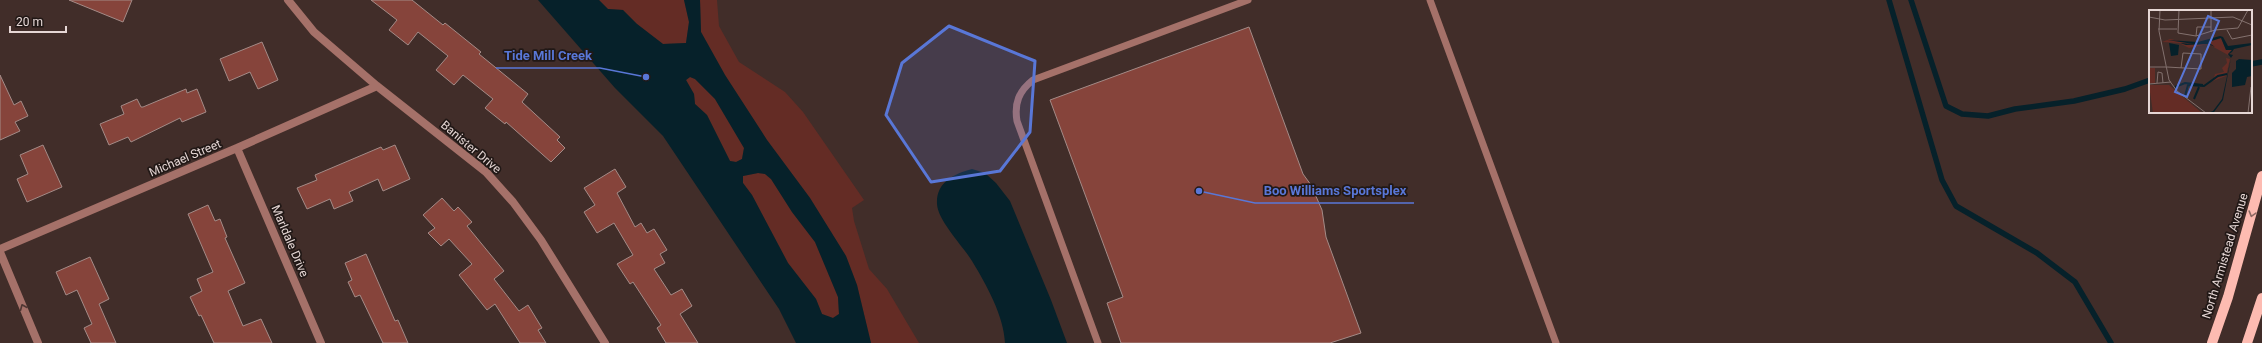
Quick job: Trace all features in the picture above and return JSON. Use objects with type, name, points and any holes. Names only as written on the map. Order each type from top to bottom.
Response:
[{"type":"main road","name":"North Armistead Avenue","points":[[2212,343],[2228,298],[2262,176]]},
{"type":"main road","points":[[2247,343],[2262,298]]},
{"type":"street","name":"Banister Drive","points":[[288,0],[314,32],[378,86],[486,172],[513,202],[541,240],[605,343]]},
{"type":"street","name":"Michael Street","points":[[0,250],[378,86]]},
{"type":"street","name":"Marldale Drive","points":[[237,148],[321,343]]},
{"type":"street","points":[[0,250],[38,343]]},
{"type":"lane","points":[[1098,343],[1017,121],[1016,102],[1021,92],[1033,80],[1248,0]]},
{"type":"lane","points":[[1430,0],[1556,343]]},
{"type":"highlighted area","points":[[949,26],[1035,61],[1030,132],[1000,171],[931,182],[886,115],[902,63]]},
{"type":"shaded area","points":[[599,0],[684,0],[689,22],[686,43],[663,44],[637,24],[623,10],[608,9]]},
{"type":"shaded area","points":[[700,0],[717,0],[719,26],[739,62],[785,92],[803,112],[864,200],[852,208],[854,221],[869,269],[887,289],[919,343],[871,343],[857,285],[846,256],[810,198],[767,140],[725,75],[701,32]]},
{"type":"shaded area","points":[[690,77],[695,79],[715,99],[744,148],[742,159],[736,162],[730,161],[707,115],[695,104],[694,94],[686,80]]},
{"type":"shaded area","points":[[758,173],[765,174],[771,179],[792,212],[815,242],[838,297],[839,314],[833,318],[822,314],[816,299],[788,263],[752,195],[743,183],[743,176]]},
{"type":"water","points":[[538,0],[599,0],[608,9],[623,10],[637,24],[663,44],[686,43],[689,22],[684,0],[700,0],[701,32],[725,75],[767,140],[810,198],[846,256],[857,285],[871,343],[796,343],[779,309],[663,136],[615,88]],"holes":[[[690,77],[695,79],[715,99],[744,148],[742,159],[736,162],[730,161],[707,115],[695,104],[694,94],[686,80]],[[758,173],[765,174],[771,179],[792,212],[815,242],[838,297],[839,314],[833,318],[822,314],[816,299],[788,263],[752,195],[743,183],[743,176]]]},
{"type":"water","points":[[972,169],[985,173],[996,183],[1010,201],[1067,343],[1005,343],[998,311],[983,280],[968,255],[946,226],[938,211],[937,196],[947,180],[959,173]]},
{"type":"building","points":[[69,0],[132,0],[123,22]]},
{"type":"building","points":[[371,0],[412,0],[443,25],[445,23],[481,52],[479,54],[528,94],[522,102],[560,137],[557,140],[565,148],[551,162],[506,122],[505,124],[485,108],[493,99],[463,75],[454,85],[436,70],[448,56],[418,32],[408,45],[389,30],[397,20]]},
{"type":"building","points":[[1249,27],[1303,174],[1311,185],[1322,210],[1326,237],[1361,333],[1330,343],[1121,343],[1107,303],[1123,297],[1050,100]]},
{"type":"building","points":[[262,42],[278,80],[258,89],[250,72],[229,81],[220,59]]},
{"type":"building","points":[[0,75],[14,105],[21,101],[28,116],[15,122],[20,131],[0,140]]},
{"type":"building","points":[[186,89],[187,93],[197,89],[206,112],[182,122],[180,118],[131,142],[128,137],[109,145],[100,124],[124,114],[121,106],[137,99],[141,107],[143,107]]},
{"type":"building","points":[[43,145],[62,187],[27,202],[17,179],[28,174],[20,155]]},
{"type":"building","points":[[395,145],[410,179],[383,191],[378,179],[349,192],[353,201],[334,209],[330,199],[307,209],[297,188],[317,180],[315,175],[381,147],[383,150]]},
{"type":"building","points":[[615,169],[626,187],[617,193],[635,227],[641,223],[647,233],[654,229],[667,250],[660,254],[665,263],[654,269],[671,295],[682,289],[692,306],[680,314],[698,343],[666,343],[657,328],[661,325],[633,282],[630,284],[617,264],[633,255],[614,223],[597,233],[584,212],[595,205],[584,188]]},
{"type":"building","points":[[442,198],[454,211],[458,207],[472,222],[467,226],[504,271],[494,279],[519,311],[528,305],[542,328],[538,330],[546,343],[520,343],[495,304],[487,310],[459,275],[472,264],[449,239],[441,246],[428,233],[435,228],[423,215]]},
{"type":"building","points":[[208,205],[215,221],[220,219],[227,237],[225,238],[245,283],[228,291],[243,326],[261,319],[272,343],[214,343],[201,315],[199,316],[190,297],[202,291],[197,279],[213,272],[188,214]]},
{"type":"building","points":[[366,254],[395,321],[398,320],[408,343],[383,343],[360,295],[355,297],[348,282],[352,280],[345,263]]},
{"type":"building","points":[[90,257],[109,299],[99,304],[116,343],[91,343],[84,328],[92,324],[77,290],[66,295],[56,272]]},
{"type":"waterway","points":[[1889,0],[1942,180],[1956,206],[2037,253],[2075,282],[2111,343]]},
{"type":"waterway","points":[[1911,0],[1946,106],[1962,114],[1988,116],[2015,109],[2074,101],[2125,89],[2149,80]]},
{"type":"waterway","points":[[2252,64],[2262,62]]},
{"type":"place","name":"Tide Mill Creek","points":[[646,77]]},
{"type":"place","name":"Boo Williams Sportsplex","points":[[1199,191]]}]
